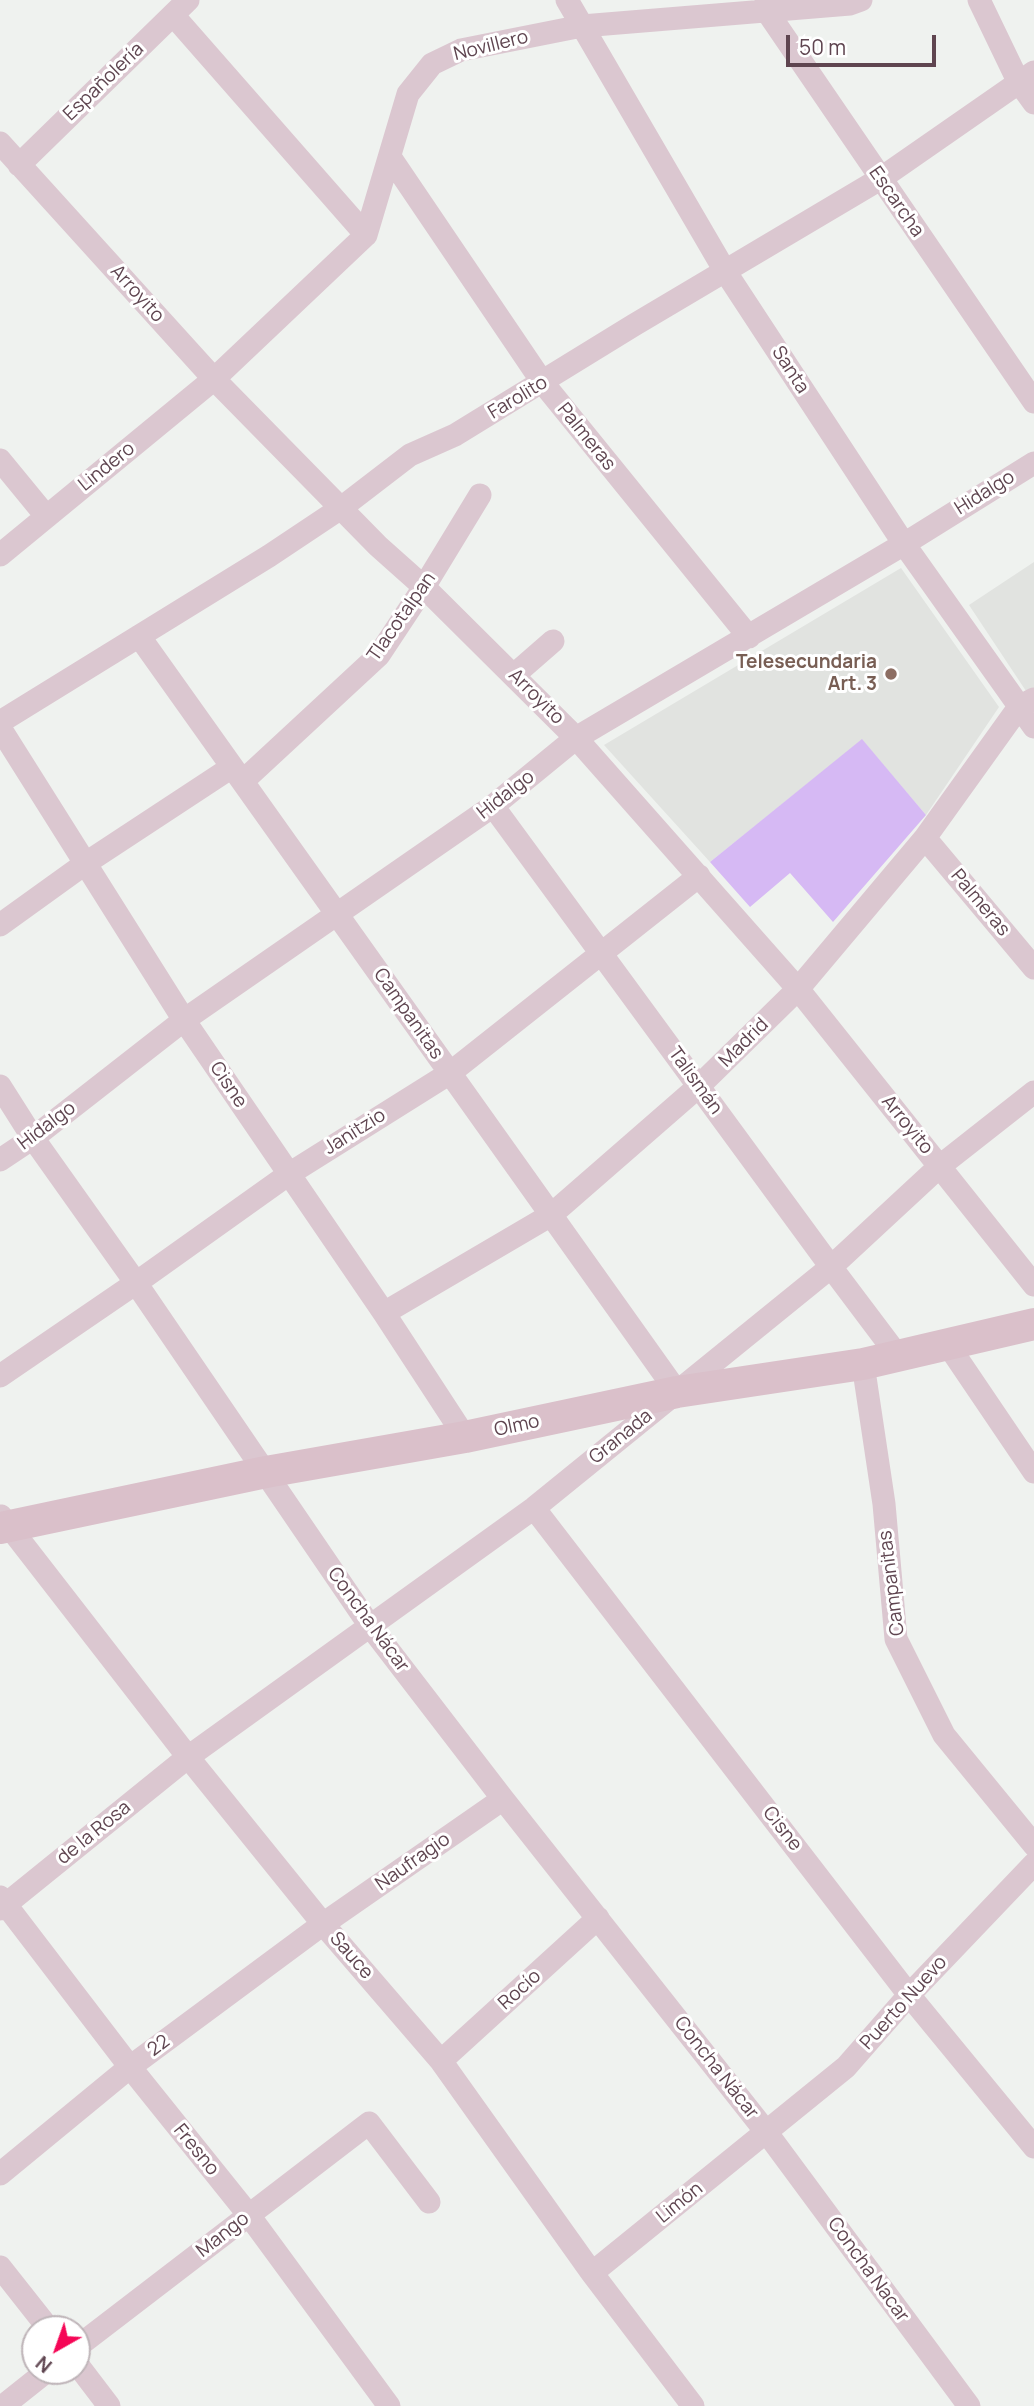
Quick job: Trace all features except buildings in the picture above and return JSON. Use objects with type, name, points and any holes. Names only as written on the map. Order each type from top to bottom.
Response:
[{"type":"main road","name":"Olmo","points":[[3,1523],[465,1437],[677,1392],[863,1364],[1034,1324]]},
{"type":"street","name":"Santa","points":[[567,0],[725,271],[904,544],[1026,703],[1034,727]]},
{"type":"street","name":"Novillero","points":[[214,379],[366,235],[408,94],[432,64],[461,50],[582,26],[766,5],[850,4],[861,0]]},
{"type":"street","points":[[979,0],[1026,76],[1034,103]]},
{"type":"street","name":"Escarcha","points":[[766,5],[880,179],[1034,401]]},
{"type":"street","points":[[180,8],[366,235]]},
{"type":"street","name":"Españolería","points":[[19,164],[180,8]]},
{"type":"street","name":"Farolito","points":[[0,722],[269,556],[341,508],[410,455],[455,435],[880,179],[1026,76]]},
{"type":"street","name":"Arroyito","points":[[0,143],[214,379],[378,546],[424,587],[576,738],[798,989],[1034,1285]]},
{"type":"street","name":"Palmeras","points":[[390,157],[543,383],[749,637]]},
{"type":"street","name":"Lindero","points":[[0,555],[214,379]]},
{"type":"street","points":[[0,460],[46,516]]},
{"type":"street","name":"Hidalgo","points":[[0,1160],[33,1138],[184,1020],[338,916],[493,806],[576,738],[904,544],[1034,463]]},
{"type":"street","name":"Tlacotalpan","points":[[0,925],[86,863],[237,774],[379,655],[480,495]]},
{"type":"street","name":"Campanitas","points":[[139,636],[677,1392]]},
{"type":"street","points":[[514,675],[553,642]]},
{"type":"street","name":"Madrid","points":[[384,1313],[551,1215],[699,1086],[798,989],[925,838],[1026,703]]},
{"type":"street","name":"Cisne","points":[[0,728],[184,1020],[384,1313],[465,1437]]},
{"type":"street","name":"Talismán","points":[[493,806],[898,1356]]},
{"type":"street","name":"Palmeras","points":[[925,838],[1034,968]]},
{"type":"street","name":"Janitzio","points":[[0,1376],[289,1174],[450,1073],[699,876]]},
{"type":"street","name":"Concha Nácar","points":[[0,1086],[33,1138],[136,1283],[370,1626],[767,2133]]},
{"type":"street","name":"Granada","points":[[188,1757],[534,1508],[831,1267],[940,1166],[1034,1093]]},
{"type":"street","points":[[948,1345],[1034,1472]]},
{"type":"street","name":"Campanitas","points":[[863,1364],[884,1504],[897,1639],[944,1735],[1034,1845]]},
{"type":"street","name":"Cisne","points":[[534,1508],[909,1995],[1034,2147]]},
{"type":"street","name":"Sauce","points":[[3,1523],[323,1924],[441,2061],[592,2273],[693,2406]]},
{"type":"street","name":"de la Rosa","points":[[2,1903],[188,1757]]},
{"type":"street","name":"Naufragio","points":[[323,1924],[503,1799]]},
{"type":"street","name":"Puerto Nuevo","points":[[767,2133],[846,2067],[909,1995],[1034,1864]]},
{"type":"street","name":"Fresno","points":[[2,1903],[248,2214],[389,2406]]},
{"type":"street","name":"Rocío","points":[[441,2061],[598,1918]]},
{"type":"street","name":"22","points":[[0,2174],[130,2067],[323,1924]]},
{"type":"street","name":"Mango","points":[[91,2336],[369,2123],[429,2202]]},
{"type":"street","name":"Limón","points":[[592,2273],[767,2133]]},
{"type":"street","name":"Concha Nacar","points":[[767,2133],[969,2406]]},
{"type":"street","points":[[0,2267],[38,2315]]},
{"type":"street","points":[[91,2382],[109,2406]]},
{"type":"street","points":[[3,2406],[29,2385]]},
{"type":"shaded area","points":[[1034,562],[1034,691],[1028,694],[969,605]]},
{"type":"shaded area","points":[[901,568],[999,707],[926,815],[862,740],[710,862],[604,745]]},
{"type":"shaded area","points":[[862,739],[926,815],[833,922],[790,873],[750,907],[710,862]]},
{"type":"place","name":"Telesecundaria Art. 3","points":[[891,674]]}]
